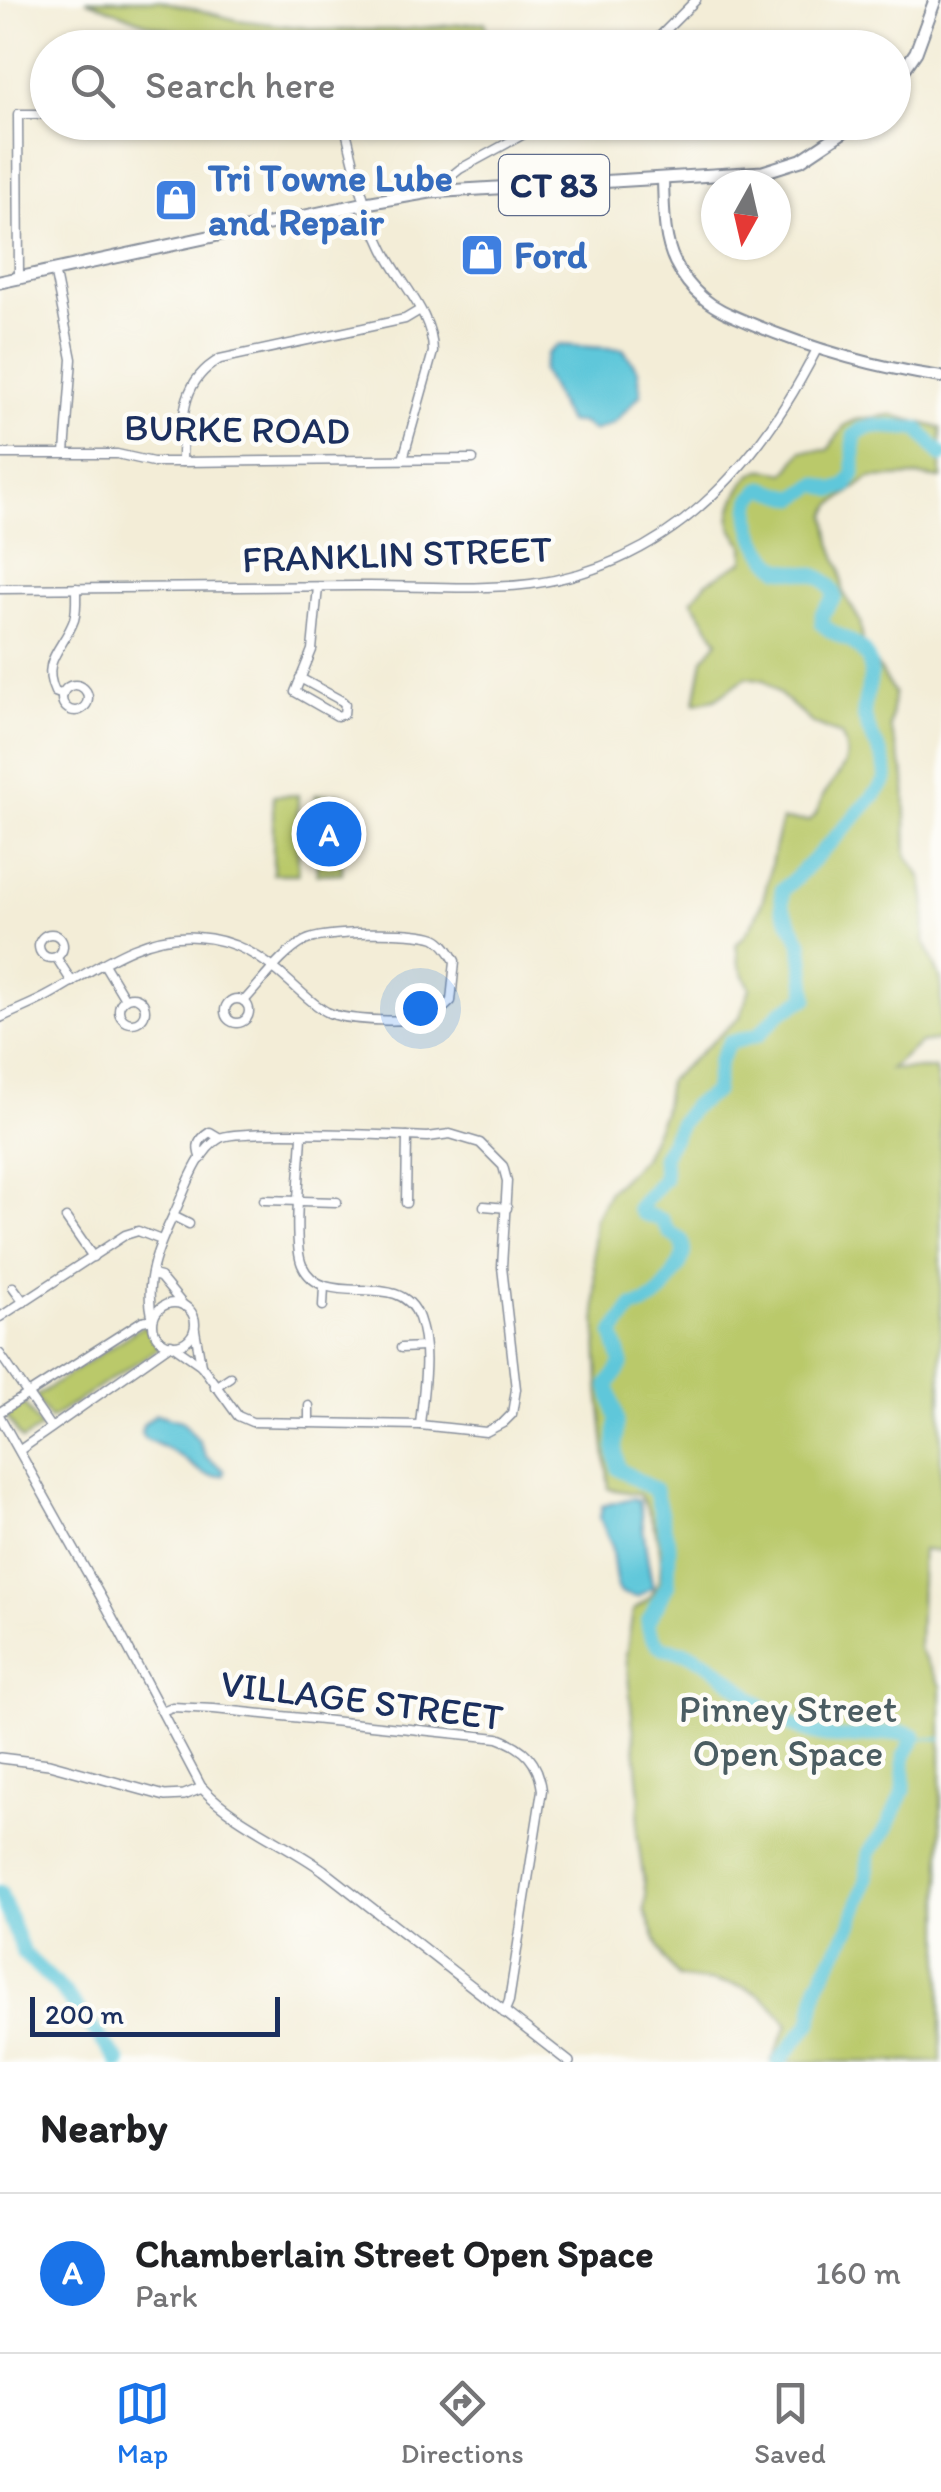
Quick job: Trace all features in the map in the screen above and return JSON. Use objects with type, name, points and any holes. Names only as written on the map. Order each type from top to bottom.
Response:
[{"type":"main road","points":[[911,59],[935,0]]},
{"type":"main road","name":"CT 83","points":[[446,190],[744,174],[783,168],[833,140]]},
{"type":"main road","points":[[663,180],[669,246],[674,260],[694,290],[720,310],[885,370],[941,377]]},
{"type":"main road","points":[[0,282],[366,203],[446,190]]},
{"type":"street","points":[[666,30],[696,0]]},
{"type":"street","points":[[19,277],[18,114],[30,114]]},
{"type":"street","points":[[348,140],[357,181],[383,248],[430,328],[433,352],[403,459]]},
{"type":"street","points":[[446,190],[450,177],[460,168],[512,140]]},
{"type":"street","points":[[54,270],[72,360],[65,453]]},
{"type":"street","points":[[182,462],[183,410],[195,378],[205,368],[220,359],[405,318],[420,310]]},
{"type":"street","name":"FRANKLIN STREET","points":[[0,589],[528,584],[569,576],[631,553],[670,532],[705,505],[736,475],[817,348]]},
{"type":"street","name":"BURKE ROAD","points":[[0,454],[65,453],[182,462],[473,458]]},
{"type":"street","points":[[300,678],[342,701],[344,714],[337,716],[294,692],[300,678],[312,650],[318,587]]},
{"type":"street","points":[[62,695],[55,692],[48,672],[51,657],[74,620],[76,588]]},
{"type":"street","points":[[0,1018],[149,943],[196,936],[246,949],[275,968],[327,1012],[349,1017],[404,1020],[434,1015],[451,1000],[455,960],[437,938],[418,934],[317,936],[290,952],[275,968],[244,1001]]},
{"type":"street","points":[[56,957],[72,982]]},
{"type":"street","points":[[104,964],[126,999]]},
{"type":"street","points":[[255,1132],[407,1136],[450,1134],[480,1144],[502,1166],[507,1181],[507,1208],[502,1267],[516,1389],[512,1414],[486,1432],[420,1426],[252,1422],[238,1416],[200,1365],[159,1338],[149,1303],[161,1240],[202,1158],[220,1138],[255,1132]]},
{"type":"street","points":[[302,1135],[302,1264],[307,1274],[324,1286],[388,1291],[406,1298],[420,1320],[424,1347],[420,1426]]},
{"type":"street","points":[[406,1203],[407,1136]]},
{"type":"street","points":[[264,1200],[338,1202]]},
{"type":"street","points":[[484,1206],[507,1208]]},
{"type":"street","points":[[173,1216],[189,1224]]},
{"type":"street","points":[[66,1218],[93,1257]]},
{"type":"street","points":[[0,1317],[126,1234],[138,1231],[161,1240]]},
{"type":"street","points":[[152,1275],[160,1277],[193,1315],[200,1365]]},
{"type":"street","points":[[323,1306],[324,1286]]},
{"type":"street","points":[[14,1287],[24,1302]]},
{"type":"street","points":[[184,1306],[165,1304],[153,1320],[142,1321],[0,1414],[202,1788],[220,1808],[293,1848],[324,1870],[569,2062]]},
{"type":"street","points":[[20,1450],[171,1344],[188,1338],[194,1328]]},
{"type":"street","points":[[401,1348],[424,1347]]},
{"type":"street","points":[[0,1354],[51,1428]]},
{"type":"street","points":[[214,1387],[230,1377]]},
{"type":"street","points":[[309,1406],[309,1424]]},
{"type":"street","name":"VILLAGE STREET","points":[[162,1711],[172,1707],[229,1710],[498,1738],[518,1746],[531,1757],[540,1774],[542,1790],[504,2013]]},
{"type":"street","points":[[0,1758],[49,1764],[165,1796],[184,1795],[202,1788]]},
{"type":"green space","points":[[86,0],[158,0],[237,20],[324,30],[171,30]]},
{"type":"green space","points":[[485,22],[486,30],[399,30]]},
{"type":"green space","name":"Pinney Street Open Space","points":[[891,415],[941,428],[941,479],[870,478],[832,505],[827,515],[843,592],[860,621],[863,642],[894,693],[890,727],[905,777],[907,855],[922,878],[926,904],[924,940],[941,980],[941,1040],[920,1043],[890,1069],[935,1069],[941,1101],[941,1552],[922,1550],[919,1649],[941,1686],[941,2062],[771,2062],[788,2025],[776,2010],[753,1991],[740,1986],[678,1977],[664,1959],[644,1910],[646,1897],[637,1833],[640,1796],[626,1655],[633,1611],[649,1598],[657,1584],[661,1558],[651,1517],[639,1494],[609,1489],[599,1387],[593,1239],[595,1218],[609,1191],[643,1158],[663,1113],[668,1081],[740,1017],[750,988],[739,965],[736,945],[762,902],[782,820],[813,818],[846,760],[841,735],[812,723],[764,680],[747,677],[715,699],[695,703],[703,659],[718,641],[692,600],[707,582],[744,561],[744,545],[733,531],[731,518],[738,493],[748,478],[761,470],[786,473],[802,451],[828,450],[845,425]]},
{"type":"green space","points":[[341,794],[342,873],[317,874],[316,795]]},
{"type":"green space","points":[[298,795],[298,874],[273,874],[273,796]]},
{"type":"green space","points":[[144,1325],[159,1348],[50,1419],[35,1397]]},
{"type":"green space","points":[[24,1403],[41,1428],[22,1440],[6,1415]]},
{"type":"water","points":[[558,345],[623,349],[638,370],[641,394],[614,423],[593,431],[582,423],[568,422],[542,371],[547,354]]},
{"type":"water","points":[[156,1414],[182,1421],[199,1441],[206,1457],[224,1470],[224,1475],[206,1474],[144,1438],[143,1425]]},
{"type":"water","points":[[632,1498],[639,1501],[653,1587],[637,1597],[620,1593],[617,1588],[611,1544],[600,1518],[602,1506]]},
{"type":"waterway","points":[[779,2062],[811,2022],[818,1984],[851,1925],[867,1879],[869,1853],[887,1828],[904,1790],[904,1756],[915,1736],[899,1732],[841,1738],[809,1732],[772,1714],[711,1666],[688,1653],[665,1648],[655,1640],[648,1622],[668,1584],[669,1546],[655,1490],[618,1469],[617,1420],[608,1385],[622,1364],[613,1334],[632,1307],[647,1303],[662,1291],[683,1257],[682,1241],[669,1232],[662,1220],[638,1208],[664,1178],[663,1156],[681,1122],[693,1106],[715,1092],[719,1062],[729,1043],[758,1035],[782,1011],[807,998],[801,942],[782,907],[782,890],[856,816],[886,779],[884,763],[864,713],[871,677],[869,662],[855,644],[822,624],[822,614],[835,597],[826,582],[813,574],[780,569],[766,555],[752,528],[752,498],[763,488],[796,498],[817,484],[834,490],[846,486],[854,474],[854,436],[874,426],[918,429],[941,455]]},
{"type":"waterway","points":[[915,1738],[941,1739]]},
{"type":"waterway","points":[[0,1893],[23,1953],[62,1990],[119,2062]]},
{"type":"place","name":"Tri Towne Lube and Repair","points":[[176,200]]},
{"type":"place","name":"Ford","points":[[482,255]]},
{"type":"place","name":"Chamberlain Street Open Space","points":[[329,834]]}]
